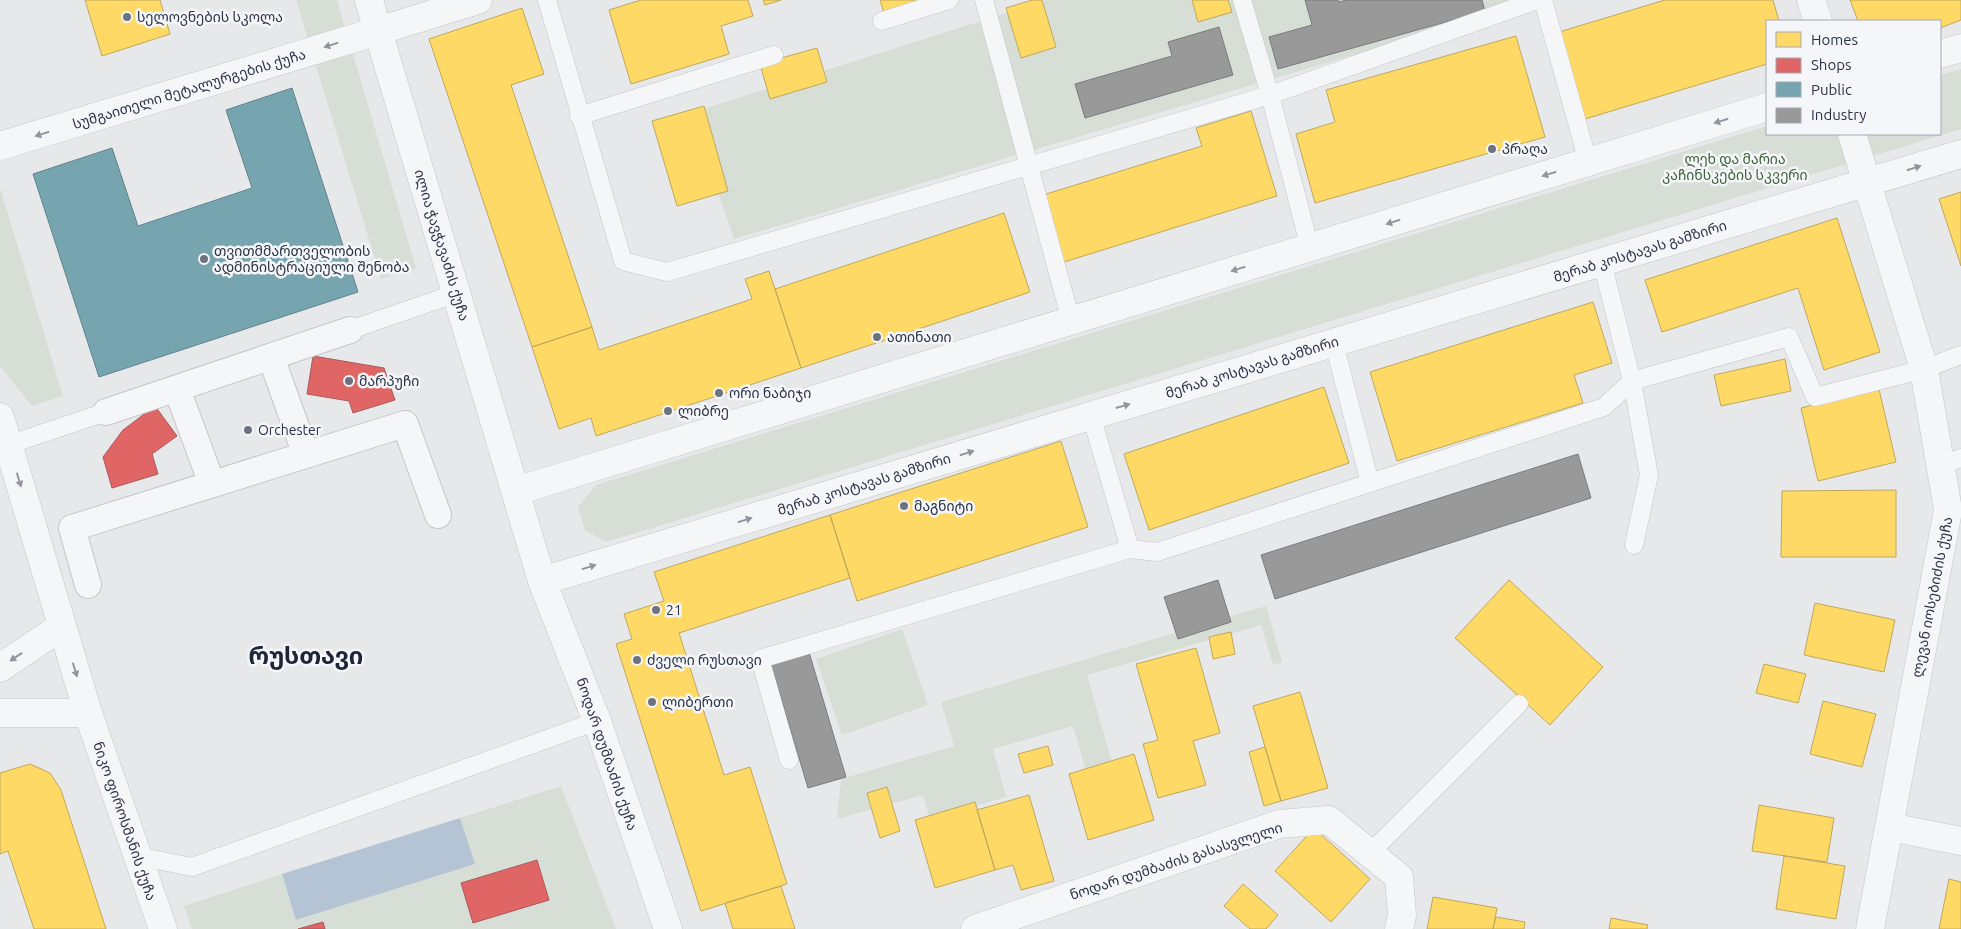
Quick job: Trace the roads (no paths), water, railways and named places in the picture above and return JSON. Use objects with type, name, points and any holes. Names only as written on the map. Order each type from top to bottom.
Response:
[{"type":"street","name":"ილია ჭავჭავაძის ქუჩა","points":[[369,0],[542,581]]},
{"type":"street","name":"სუმგაითელი მეტალურგების ქუჩა","points":[[0,146],[478,0]]},
{"type":"street","points":[[1811,0],[1818,20]]},
{"type":"street","points":[[1941,54],[1961,48]]},
{"type":"street","points":[[516,491],[1766,107]]},
{"type":"street","name":"ლევან იოსებიძის ქუჩა","points":[[1852,135],[1951,461],[1948,510],[1870,929]]},
{"type":"street","name":"მერაბ კოსტავას გამზირი","points":[[542,581],[1961,154]]},
{"type":"street","points":[[106,412],[350,330]]},
{"type":"street","points":[[271,357],[306,455]]},
{"type":"street","points":[[176,389],[212,484]]},
{"type":"street","name":"ნიკო ფიროსმანის ქუჩა","points":[[0,417],[88,713],[163,929]]},
{"type":"street","points":[[88,586],[72,528],[405,424],[438,515]]},
{"type":"street","name":"ნოდარ დუმბაძის ქუჩა","points":[[542,581],[597,721],[668,929]]},
{"type":"street","points":[[0,668],[62,626]]},
{"type":"street","points":[[0,713],[88,713]]},
{"type":"street","name":"ნოდარ დუმბაძის გასასვლელი","points":[[975,929],[1279,824],[1329,820],[1399,877],[1402,914],[1399,929]]},
{"type":"street","points":[[1890,826],[1961,841]]},
{"type":"lane","points":[[547,0],[622,261],[667,272],[1270,95],[1537,0]]},
{"type":"lane","points":[[882,21],[949,0]]},
{"type":"lane","points":[[984,0],[1071,321]]},
{"type":"lane","points":[[1242,0],[1270,95],[1310,248]]},
{"type":"lane","points":[[1543,0],[1588,162]]},
{"type":"lane","points":[[579,116],[774,55]]},
{"type":"lane","points":[[1602,262],[1632,382],[1649,475],[1634,545]]},
{"type":"lane","points":[[350,330],[457,293]]},
{"type":"lane","points":[[789,760],[760,659],[1130,549],[1157,552],[1604,407],[1632,382],[1789,337],[1815,397],[1924,370],[1961,355]]},
{"type":"lane","points":[[1334,343],[1370,483]]},
{"type":"lane","points":[[8,445],[106,412]]},
{"type":"lane","points":[[1091,415],[1130,549]]},
{"type":"lane","points":[[1370,853],[1519,704]]},
{"type":"lane","points":[[137,856],[192,867],[597,721]]},
{"type":"water","points":[[460,818],[475,864],[296,920],[282,874]]},
{"type":"place","name":"სელოვნების სკოლა","points":[[127,17]]},
{"type":"place","name":"პრაღა","points":[[1492,149]]},
{"type":"place","name":"თვითმმართველობის ადმინისტრაციული შენობა","points":[[204,259]]},
{"type":"place","name":"ათინათი","points":[[877,337]]},
{"type":"place","name":"მარპუჩი","points":[[349,381]]},
{"type":"place","name":"ორი ნაბიჯი","points":[[719,393]]},
{"type":"place","name":"ლიბრე","points":[[668,411]]},
{"type":"place","name":"Orchester","points":[[248,430]]},
{"type":"place","name":"მაგნიტი","points":[[904,506]]},
{"type":"place","name":"21","points":[[656,610]]},
{"type":"place","name":"ძველი რუსთავი","points":[[637,660]]},
{"type":"place","name":"ლიბერთი","points":[[652,702]]},
{"type":"district","name":"რუსთავი","points":[[306,655]]},
{"type":"park label","name":"ლეხ და მარია კაჩინსკების სკვერი","points":[[1735,168]]}]
